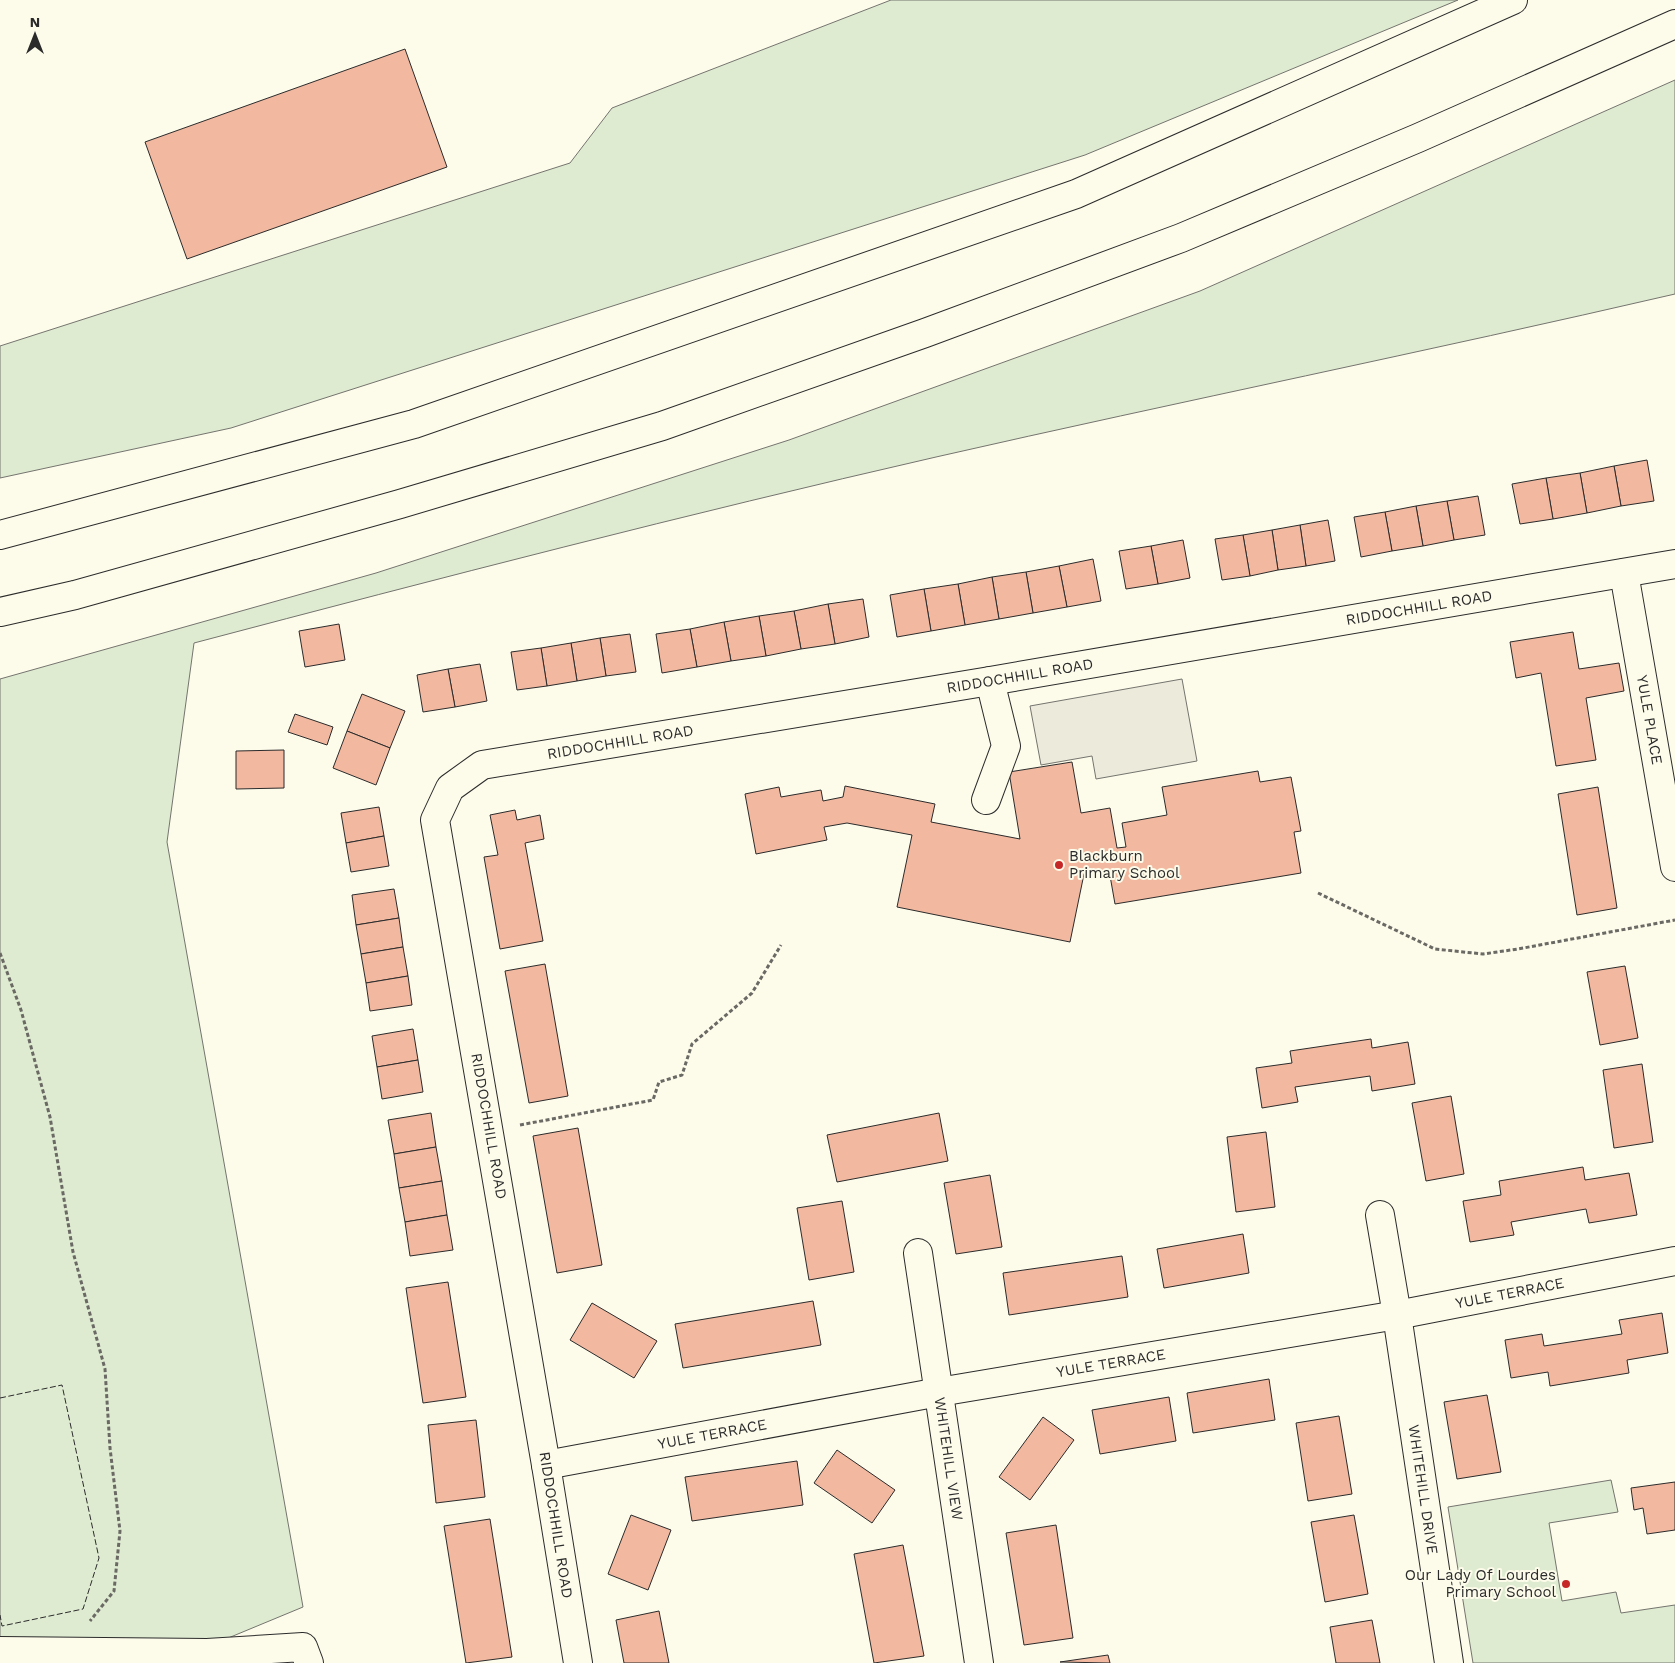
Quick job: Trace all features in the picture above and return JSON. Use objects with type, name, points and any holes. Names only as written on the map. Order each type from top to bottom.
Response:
[{"type":"main road","points":[[0,535],[414,424],[1076,194],[1512,0]]},
{"type":"main road","points":[[0,612],[75,595],[352,518],[662,426],[925,333],[1181,238],[1418,138],[1675,24]]},
{"type":"main road","name":"RIDDOCHHILL ROAD","points":[[578,1663],[490,1130],[435,820],[450,788],[482,765],[990,681],[1675,564]]},
{"type":"main road","name":"YULE PLACE","points":[[1624,573],[1675,867]]},
{"type":"main road","points":[[986,800],[1006,746],[990,681]]},
{"type":"main road","name":"WHITEHILL DRIVE","points":[[1380,1215],[1449,1663]]},
{"type":"main road","name":"WHITEHILL VIEW","points":[[918,1253],[979,1663]]},
{"type":"main road","name":"YULE TERRACE","points":[[546,1465],[939,1392],[1397,1316],[1675,1261]]},
{"type":"main road","points":[[0,1651],[207,1654],[303,1647],[309,1663]]},
{"type":"path","points":[[1318,893],[1435,949],[1482,954],[1675,920]]},
{"type":"path","points":[[490,1130],[653,1100],[659,1082],[682,1075],[692,1044],[752,993],[782,945]]},
{"type":"path","points":[[0,953],[21,1010],[50,1117],[73,1252],[105,1369],[110,1448],[120,1531],[114,1591],[77,1636],[51,1651]]},
{"type":"green space","points":[[891,0],[1458,0],[1085,155],[231,428],[0,478],[0,346],[570,163],[612,108]]},
{"type":"green space","points":[[1675,80],[1675,294],[1028,436],[843,479],[564,547],[194,643],[167,842],[303,1607],[221,1641],[204,1639],[208,1663],[0,1663],[0,679],[376,573],[789,440],[1200,291]]},
{"type":"green space","name":"Our Lady Of Lourdes Primary School","points":[[1611,1480],[1618,1512],[1549,1523],[1562,1601],[1616,1592],[1621,1613],[1675,1605],[1675,1663],[1473,1663],[1448,1507]]},
{"type":"shaded area","points":[[1182,679],[1197,761],[1096,779],[1092,756],[1041,765],[1030,706]]},
{"type":"building","points":[[405,49],[447,167],[187,259],[145,142]]},
{"type":"building","points":[[1647,460],[1654,501],[1621,506],[1614,466]]},
{"type":"building","points":[[1614,466],[1621,506],[1587,513],[1580,473]]},
{"type":"building","points":[[1580,473],[1587,513],[1553,519],[1546,478]]},
{"type":"building","points":[[1546,478],[1553,519],[1520,524],[1512,484]]},
{"type":"building","points":[[1478,496],[1485,535],[1454,540],[1447,501]]},
{"type":"building","points":[[1447,501],[1454,540],[1423,546],[1416,506]]},
{"type":"building","points":[[1416,506],[1423,546],[1392,551],[1385,512]]},
{"type":"building","points":[[1385,512],[1392,551],[1361,557],[1354,517]]},
{"type":"building","points":[[1328,520],[1335,561],[1306,566],[1300,525]]},
{"type":"building","points":[[1300,525],[1306,566],[1278,570],[1272,530]]},
{"type":"building","points":[[1272,530],[1278,570],[1250,576],[1243,535]]},
{"type":"building","points":[[1243,535],[1250,576],[1222,580],[1215,539]]},
{"type":"building","points":[[1183,540],[1190,578],[1158,584],[1151,546]]},
{"type":"building","points":[[1151,546],[1158,584],[1126,589],[1119,551]]},
{"type":"building","points":[[1093,559],[1101,601],[1067,607],[1059,566]]},
{"type":"building","points":[[1059,566],[1067,607],[1033,613],[1026,572]]},
{"type":"building","points":[[1026,572],[1033,613],[999,619],[992,577]]},
{"type":"building","points":[[992,577],[999,619],[965,625],[958,584]]},
{"type":"building","points":[[958,584],[965,625],[931,631],[924,589]]},
{"type":"building","points":[[924,589],[931,631],[897,637],[890,595]]},
{"type":"building","points":[[863,599],[869,637],[835,644],[828,604]]},
{"type":"building","points":[[828,604],[835,644],[801,649],[794,611]]},
{"type":"building","points":[[794,611],[801,649],[766,656],[759,616]]},
{"type":"building","points":[[759,616],[766,656],[731,661],[724,622]]},
{"type":"building","points":[[724,622],[731,661],[697,667],[690,629]]},
{"type":"building","points":[[339,624],[345,660],[305,667],[299,631]]},
{"type":"building","points":[[690,629],[697,667],[662,673],[656,634]]},
{"type":"building","points":[[1573,632],[1579,669],[1619,663],[1624,691],[1586,698],[1596,760],[1556,766],[1541,673],[1516,678],[1510,642]]},
{"type":"building","points":[[630,634],[636,672],[606,676],[600,638]]},
{"type":"building","points":[[600,638],[606,676],[577,681],[571,643]]},
{"type":"building","points":[[571,643],[577,681],[547,686],[541,648]]},
{"type":"building","points":[[541,648],[547,686],[517,690],[511,652]]},
{"type":"building","points":[[480,664],[487,701],[455,707],[448,669]]},
{"type":"building","points":[[448,669],[455,707],[423,712],[417,675]]},
{"type":"building","points":[[362,694],[405,711],[390,748],[347,731]]},
{"type":"building","points":[[295,714],[333,727],[327,745],[288,732]]},
{"type":"building","points":[[347,731],[390,748],[376,785],[333,768]]},
{"type":"building","points":[[284,750],[284,788],[236,789],[236,751]]},
{"type":"building","points":[[1072,762],[1081,813],[1110,808],[1117,848],[1126,847],[1122,823],[1167,815],[1162,787],[1258,771],[1260,782],[1291,777],[1301,831],[1294,832],[1301,873],[1115,904],[1109,870],[1084,874],[1070,942],[897,907],[912,835],[847,823],[824,827],[827,840],[756,854],[745,794],[779,787],[781,797],[821,790],[823,801],[843,797],[845,786],[935,804],[931,822],[1020,839],[1009,772]]},
{"type":"building","points":[[1598,787],[1617,908],[1577,915],[1558,794]]},
{"type":"building","points":[[379,807],[384,836],[346,843],[341,813]]},
{"type":"building","points":[[515,810],[517,820],[540,815],[544,839],[525,843],[543,941],[500,949],[484,857],[498,855],[490,815]]},
{"type":"building","points":[[384,836],[389,866],[351,872],[346,843]]},
{"type":"building","points":[[394,889],[399,918],[356,925],[352,895]]},
{"type":"building","points":[[399,918],[403,947],[361,954],[356,925]]},
{"type":"building","points":[[403,947],[408,976],[366,983],[361,954]]},
{"type":"building","points":[[545,964],[568,1096],[529,1103],[505,971]]},
{"type":"building","points":[[1625,966],[1638,1038],[1600,1045],[1587,972]]},
{"type":"building","points":[[408,976],[412,1005],[370,1011],[366,983]]},
{"type":"building","points":[[413,1029],[418,1060],[377,1067],[372,1036]]},
{"type":"building","points":[[1371,1039],[1372,1048],[1408,1042],[1415,1084],[1372,1091],[1370,1076],[1295,1087],[1298,1102],[1262,1108],[1256,1068],[1292,1063],[1290,1051]]},
{"type":"building","points":[[418,1060],[423,1092],[382,1099],[377,1067]]},
{"type":"building","points":[[1642,1064],[1653,1142],[1614,1148],[1603,1070]]},
{"type":"building","points":[[1451,1096],[1464,1174],[1426,1181],[1412,1103]]},
{"type":"building","points":[[431,1113],[436,1147],[394,1154],[388,1120]]},
{"type":"building","points":[[939,1113],[948,1161],[837,1182],[827,1135]]},
{"type":"building","points":[[578,1128],[602,1265],[557,1273],[533,1136]]},
{"type":"building","points":[[1266,1132],[1275,1207],[1236,1212],[1227,1137]]},
{"type":"building","points":[[436,1147],[442,1181],[399,1188],[394,1154]]},
{"type":"building","points":[[1583,1167],[1585,1180],[1629,1173],[1637,1215],[1589,1223],[1586,1209],[1511,1222],[1514,1235],[1470,1242],[1463,1201],[1501,1195],[1499,1181]]},
{"type":"building","points":[[990,1175],[1002,1247],[956,1254],[944,1183]]},
{"type":"building","points":[[442,1181],[447,1215],[405,1222],[399,1188]]},
{"type":"building","points":[[842,1201],[854,1272],[809,1280],[797,1208]]},
{"type":"building","points":[[447,1215],[453,1250],[410,1256],[405,1222]]},
{"type":"building","points":[[1243,1234],[1249,1273],[1164,1288],[1157,1249]]},
{"type":"building","points":[[1122,1256],[1128,1297],[1009,1315],[1003,1273]]},
{"type":"building","points":[[448,1282],[466,1397],[423,1403],[406,1288]]},
{"type":"building","points":[[813,1301],[821,1345],[683,1368],[675,1324]]},
{"type":"building","points":[[592,1303],[657,1341],[634,1378],[570,1340]]},
{"type":"building","points":[[1662,1313],[1668,1353],[1627,1360],[1629,1373],[1550,1386],[1548,1372],[1511,1378],[1505,1340],[1542,1334],[1544,1346],[1622,1334],[1619,1320]]},
{"type":"building","points":[[1269,1379],[1275,1420],[1193,1433],[1187,1393]]},
{"type":"building","points":[[1487,1395],[1501,1472],[1457,1479],[1444,1402]]},
{"type":"building","points":[[1169,1397],[1176,1441],[1100,1454],[1092,1410]]},
{"type":"building","points":[[1339,1416],[1352,1494],[1308,1501],[1296,1423]]},
{"type":"building","points":[[1043,1417],[1074,1440],[1030,1500],[999,1477]]},
{"type":"building","points":[[476,1420],[485,1497],[436,1503],[428,1425]]},
{"type":"building","points":[[837,1450],[895,1490],[872,1523],[814,1483]]},
{"type":"building","points":[[797,1461],[803,1505],[692,1521],[685,1477]]},
{"type":"building","points":[[1675,1482],[1675,1530],[1647,1534],[1643,1508],[1634,1510],[1631,1488]]},
{"type":"building","points":[[631,1515],[671,1530],[648,1590],[608,1574]]},
{"type":"building","points":[[1354,1515],[1368,1594],[1325,1602],[1311,1522]]},
{"type":"building","points":[[490,1519],[512,1657],[466,1663],[444,1526]]},
{"type":"building","points":[[1056,1525],[1073,1638],[1024,1645],[1006,1533]]},
{"type":"building","points":[[903,1545],[924,1656],[874,1663],[854,1554]]},
{"type":"building","points":[[659,1611],[669,1663],[624,1663],[616,1620]]},
{"type":"building","points":[[1372,1620],[1380,1663],[1336,1663],[1330,1627]]},
{"type":"building","points":[[1108,1655],[1110,1663],[1060,1662]]},
{"type":"fence","points":[[0,1398],[62,1385],[99,1558],[83,1609],[2,1626],[0,1615]]},
{"type":"place","name":"Blackburn Primary School","points":[[1059,865]]},
{"type":"place","name":"Our Lady Of Lourdes Primary School","points":[[1566,1584]]}]
